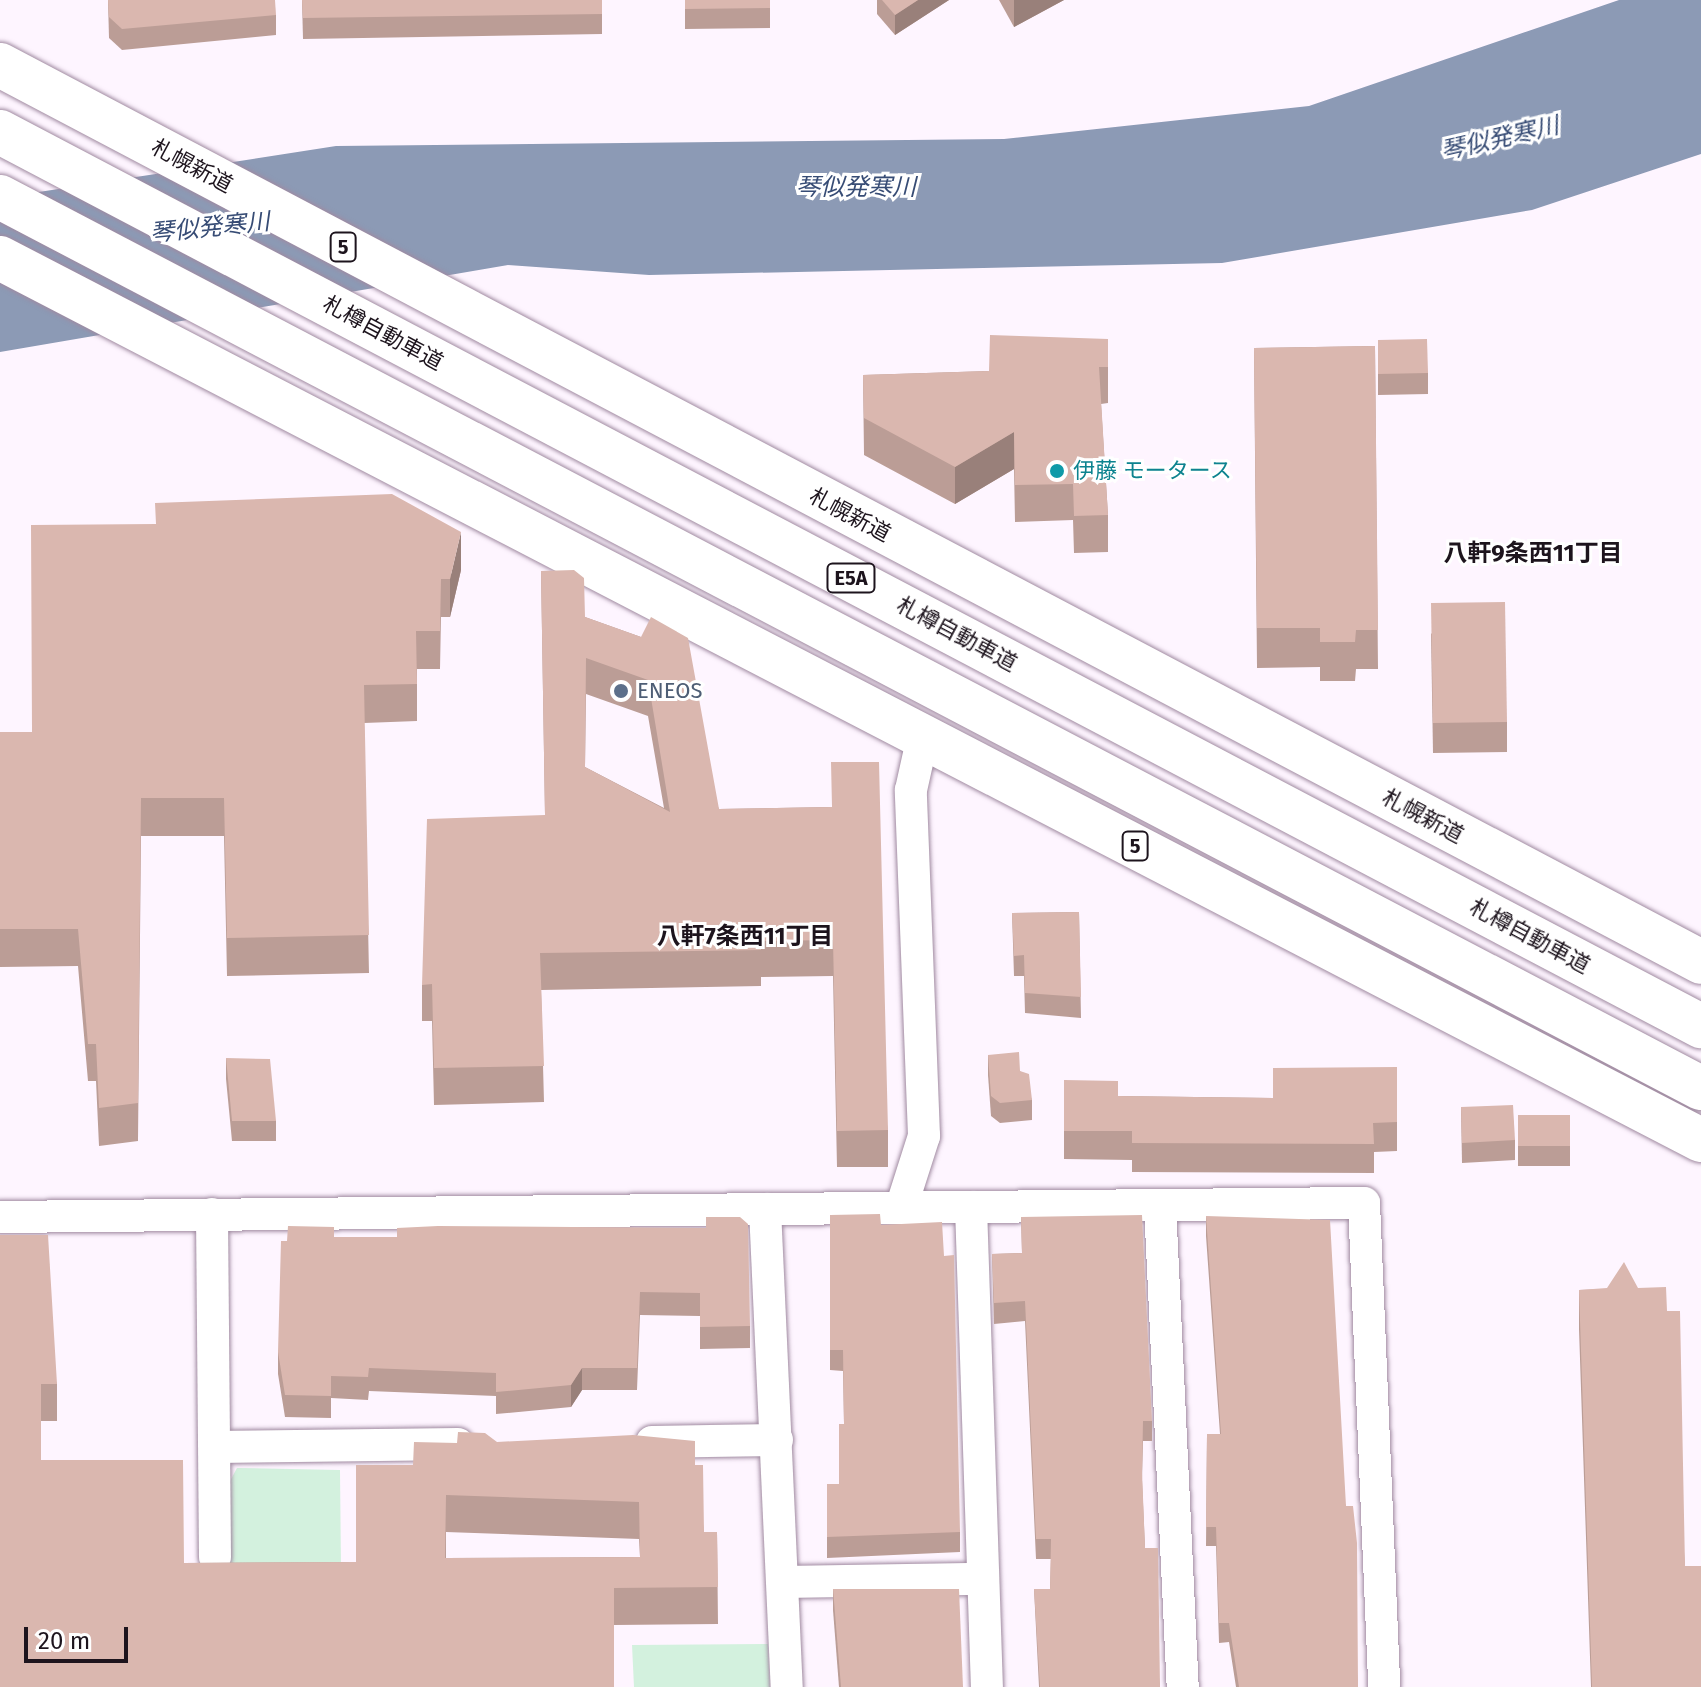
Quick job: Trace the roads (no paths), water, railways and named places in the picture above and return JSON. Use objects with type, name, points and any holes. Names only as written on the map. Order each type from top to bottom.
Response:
[{"type":"highway","name":"札幌新道","points":[[0,65],[1701,962]]},
{"type":"highway","name":"札樽自動車道","points":[[0,132],[1701,1026]]},
{"type":"highway","name":"E5A","points":[[0,197],[1701,1088]]},
{"type":"highway","name":"5","points":[[0,258],[1701,1140]]},
{"type":"street","points":[[901,1208],[924,1136],[911,790],[923,736]]},
{"type":"street","points":[[0,1217],[1364,1203],[1384,1687]]},
{"type":"street","points":[[1160,1205],[1183,1687]]},
{"type":"street","points":[[971,1207],[987,1687]]},
{"type":"street","points":[[765,1209],[787,1687]]},
{"type":"street","points":[[212,1214],[215,1557]]},
{"type":"street","points":[[620,1442],[777,1440]]},
{"type":"street","points":[[215,1447],[495,1444]]},
{"type":"street","points":[[784,1582],[983,1579]]},
{"type":"water","name":"琴似発寒川","points":[[1619,0],[1701,0],[1701,154],[1532,210],[1222,263],[649,275],[508,265],[0,352],[0,198],[336,146],[1004,139],[1309,106]]},
{"type":"place","name":"伊藤 モータース","points":[[1057,471]]},
{"type":"place","name":"ENEOS","points":[[621,691]]},
{"type":"district","name":"八軒9条西11丁目","points":[[1533,554]]},
{"type":"district","name":"八軒7条西11丁目","points":[[745,937]]}]
